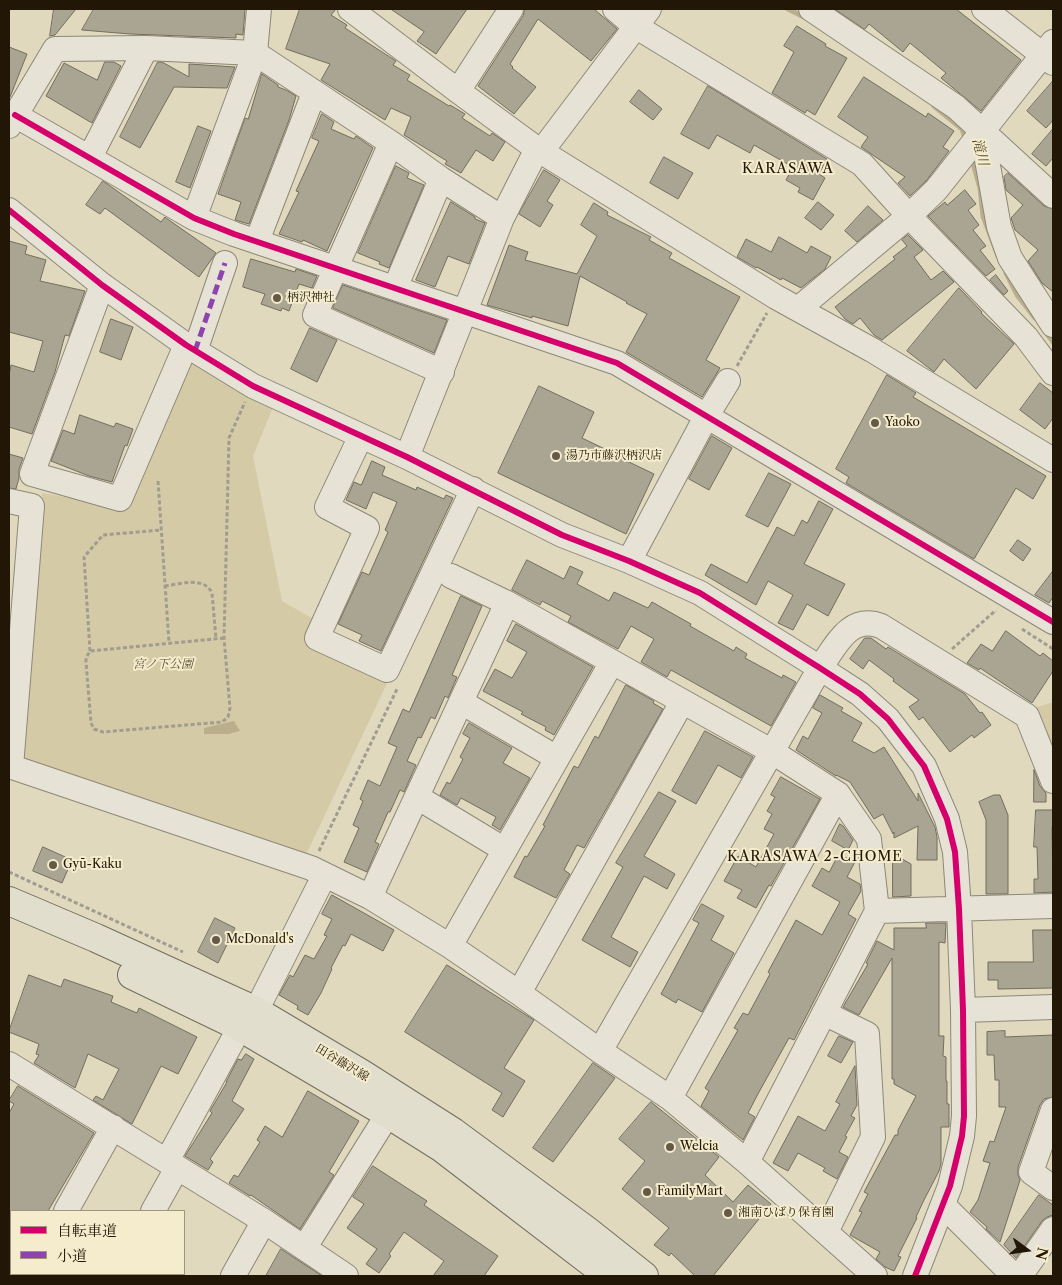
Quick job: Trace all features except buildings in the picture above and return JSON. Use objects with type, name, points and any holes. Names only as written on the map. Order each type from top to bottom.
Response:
[{"type":"main road","name":"田谷藤沢線","points":[[9,901],[96,938],[248,1019],[362,1074],[453,1132],[586,1230],[644,1276]]},
{"type":"main road","name":"田谷藤沢線","points":[[9,921],[248,1019],[388,1114],[442,1148],[609,1276]]},
{"type":"street","points":[[194,218],[255,53],[259,9]]},
{"type":"street","points":[[350,9],[539,150],[776,297],[1050,452]]},
{"type":"street","points":[[458,91],[511,9]]},
{"type":"street","points":[[615,9],[642,18],[862,164],[909,216],[1026,336],[1053,373]]},
{"type":"street","points":[[798,308],[909,216],[936,190],[982,132],[1050,54],[984,9]]},
{"type":"street","points":[[822,12],[956,107],[1053,196]]},
{"type":"street","points":[[407,457],[502,218],[539,150],[642,18]]},
{"type":"street","points":[[90,157],[146,48]]},
{"type":"street","points":[[502,218],[255,53],[146,48],[54,49],[12,120],[90,157],[194,218],[617,363],[1053,622]]},
{"type":"street","points":[[257,241],[314,93]]},
{"type":"street","points":[[982,132],[1000,228],[1010,258],[1053,326]]},
{"type":"street","points":[[391,143],[315,315],[442,372]]},
{"type":"street","points":[[395,288],[441,179]]},
{"type":"street","points":[[10,217],[191,348],[252,386],[407,457],[562,535],[629,561],[700,593],[860,694],[888,719],[924,766],[947,819],[955,852],[964,1010],[964,1116],[962,1136],[957,1162],[943,1205],[915,1276]]},
{"type":"street","points":[[102,285],[32,474],[120,499],[191,348],[225,263]]},
{"type":"street","points":[[629,561],[706,417],[728,381]]},
{"type":"street","points":[[361,436],[327,507],[367,528],[317,638],[387,670],[473,490]]},
{"type":"street","points":[[9,500],[32,506],[10,766],[311,868],[370,897],[450,946],[670,1098],[747,1162],[876,1276]]},
{"type":"street","points":[[451,576],[507,603],[771,751],[838,794],[869,839],[877,911],[747,1162]]},
{"type":"street","points":[[370,897],[507,603]]},
{"type":"street","points":[[600,1051],[820,668],[854,625],[872,622],[881,626],[1026,716],[1053,781]]},
{"type":"street","points":[[450,946],[612,662]]},
{"type":"street","points":[[461,702],[557,758]]},
{"type":"street","points":[[519,993],[682,702]]},
{"type":"street","points":[[670,1098],[838,794]]},
{"type":"street","points":[[417,797],[505,850]]},
{"type":"street","points":[[153,1210],[172,1164],[324,876]]},
{"type":"street","points":[[877,911],[1053,906]]},
{"type":"street","points":[[964,1010],[1053,1007]]},
{"type":"street","points":[[824,1013],[867,1034],[873,1138],[826,1232]]},
{"type":"street","points":[[9,1065],[264,1221],[345,1276]]},
{"type":"street","points":[[1053,1110],[1031,1172],[1053,1188]]},
{"type":"street","points":[[304,1247],[388,1114]]},
{"type":"street","points":[[67,1210],[113,1127]]},
{"type":"street","points":[[943,1205],[1014,1276]]},
{"type":"street","points":[[233,1276],[264,1221]]},
{"type":"street","points":[[1020,1276],[1053,1230]]},
{"type":"path","points":[[728,381],[776,297]]},
{"type":"path","points":[[161,530],[103,535],[84,557],[90,651],[86,662],[91,723],[98,731],[222,722],[228,717],[230,708],[224,638],[229,438],[252,386]]},
{"type":"path","points":[[158,480],[169,643]]},
{"type":"path","points":[[165,586],[198,582],[209,588],[212,593],[216,639]]},
{"type":"path","points":[[90,651],[224,638]]},
{"type":"green space","name":"宮ノ下公園","points":[[187,356],[273,407],[253,456],[282,601],[315,620],[306,644],[388,681],[306,855],[20,759],[42,493],[127,508]]},
{"type":"green space","points":[[1053,702],[1053,756],[1035,708]]},
{"type":"shaded area","points":[[234,721],[240,731],[228,734],[204,734],[204,728]]},
{"type":"waterway","name":"滝川","points":[[788,9],[806,18]]},
{"type":"waterway","name":"滝川","points":[[934,106],[962,129],[966,141]]},
{"type":"waterway","name":"滝川","points":[[971,156],[980,188],[983,216],[998,256]]},
{"type":"waterway","name":"滝川","points":[[1006,273],[1017,295],[1035,318]]},
{"type":"waterway","name":"滝川","points":[[1045,331],[1053,342]]},
{"type":"marked path","points":[[195,351],[225,263]]},
{"type":"cycle path","points":[[15,115],[194,218],[234,234],[617,363],[1053,622]]},
{"type":"cycle path","points":[[9,210],[102,285],[186,345],[253,386],[407,457],[562,535],[629,561],[700,593],[860,694],[888,719],[924,766],[947,819],[955,852],[959,909],[963,1010],[964,1116],[962,1136],[950,1186],[915,1276]]},
{"type":"place","name":"柄沢神社","points":[[277,298]]},
{"type":"place","name":"Yaoko","points":[[875,423]]},
{"type":"place","name":"湯乃市藤沢柄沢店","points":[[556,456]]},
{"type":"place","name":"Gyū-Kaku","points":[[53,865]]},
{"type":"place","name":"McDonald's","points":[[216,940]]},
{"type":"place","name":"Welcia","points":[[670,1147]]},
{"type":"place","name":"FamilyMart","points":[[647,1192]]},
{"type":"place","name":"湘南ひばり保育園","points":[[728,1213]]},
{"type":"district","name":"KARASAWA","points":[[788,169]]},
{"type":"district","name":"KARASAWA 2-CHOME","points":[[815,857]]}]
